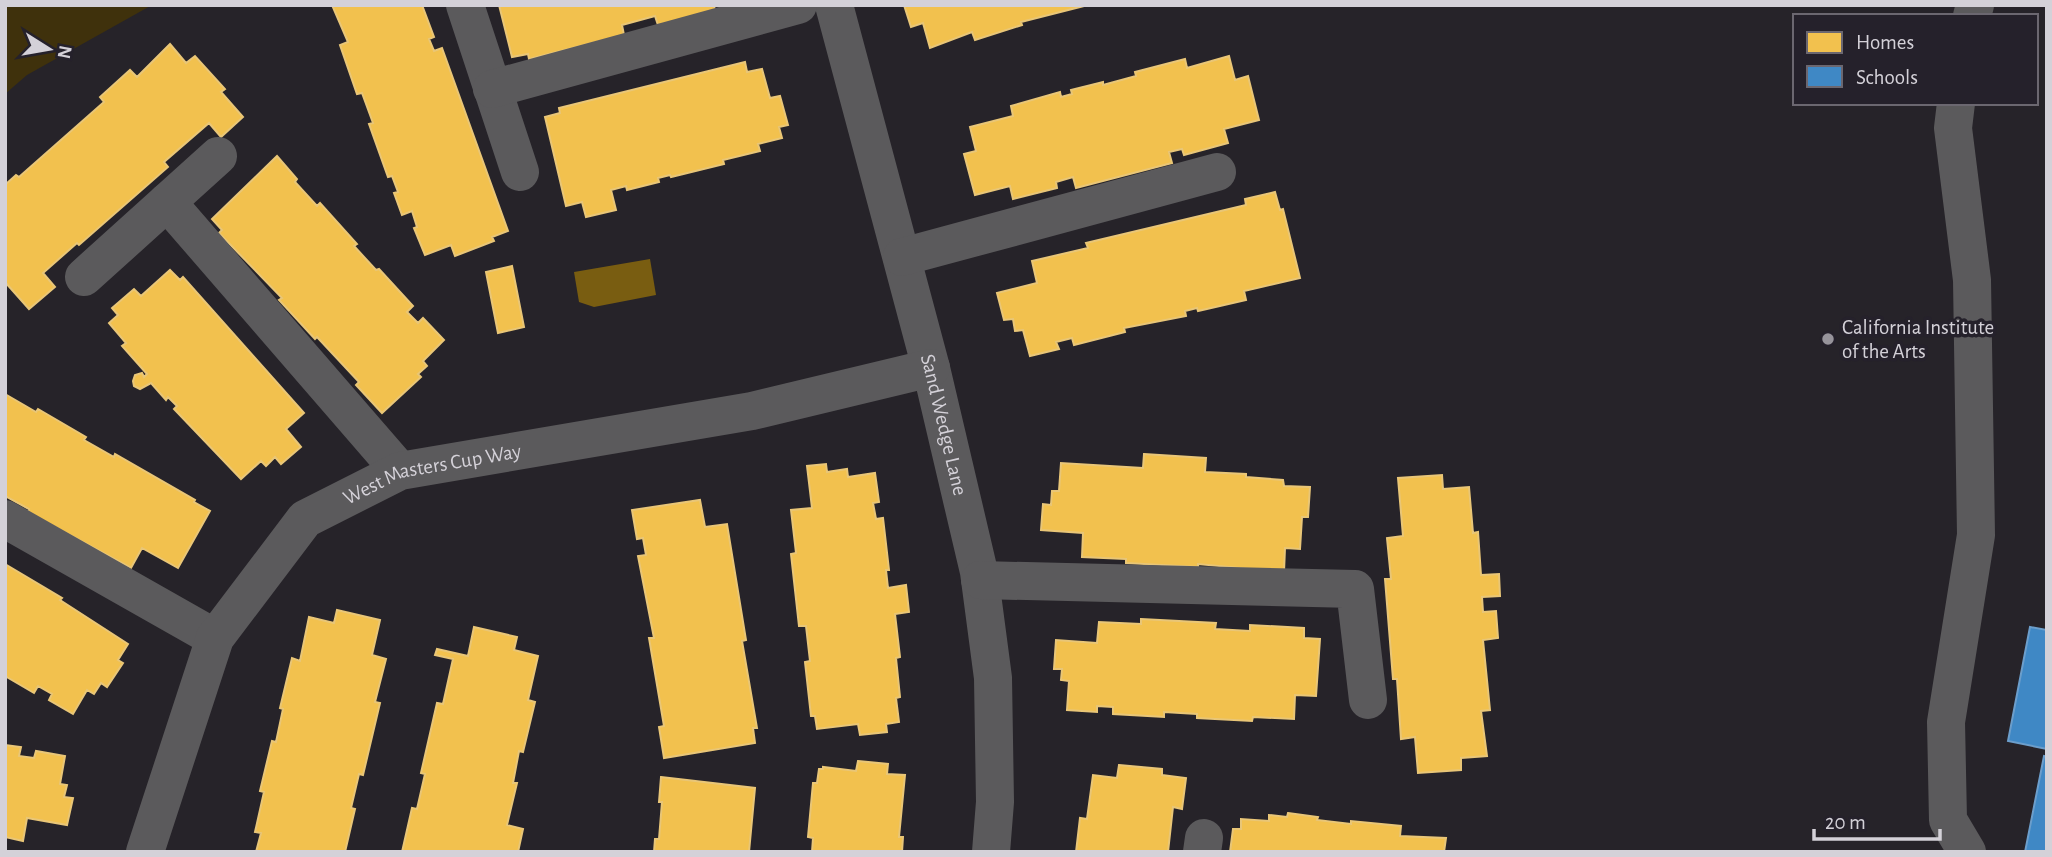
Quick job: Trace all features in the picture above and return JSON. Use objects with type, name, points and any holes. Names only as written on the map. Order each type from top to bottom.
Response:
[{"type":"street","points":[[465,5],[520,172]]},
{"type":"street","points":[[492,89],[798,5]]},
{"type":"street","name":"Sand Wedge Lane","points":[[834,5],[931,368],[980,580],[993,678],[995,802],[991,852]]},
{"type":"street","points":[[1956,105],[1952,128],[1972,280],[1976,535],[1947,722],[1948,820],[1968,852]]},
{"type":"street","points":[[85,277],[218,156]]},
{"type":"street","points":[[902,257],[1217,172]]},
{"type":"street","points":[[167,202],[400,471]]},
{"type":"street","name":"West Masters Cup Way","points":[[145,852],[215,638],[304,519],[400,471],[752,411],[931,368]]},
{"type":"street","points":[[5,519],[215,638]]},
{"type":"street","points":[[980,580],[1355,589],[1368,700]]},
{"type":"shaded area","points":[[5,5],[152,5],[27,75],[5,94]]},
{"type":"shaded area","points":[[650,259],[656,295],[594,307],[579,302],[574,272]]},
{"type":"building: Homes","points":[[332,5],[422,5],[434,37],[429,39],[434,51],[442,48],[508,231],[492,237],[494,241],[455,256],[451,245],[425,255],[414,228],[417,227],[412,211],[402,215],[394,193],[398,192],[392,176],[388,177],[369,124],[373,123],[362,93],[357,94],[340,45],[348,42]]},
{"type":"building: Homes","points":[[499,5],[714,5],[715,11],[658,25],[655,16],[622,25],[624,35],[529,59],[528,54],[512,57]]},
{"type":"building: Homes","points":[[904,5],[1088,5],[1021,22],[1022,25],[975,40],[972,32],[930,48],[923,23],[911,27]]},
{"type":"building: Homes","points":[[170,44],[186,63],[195,56],[225,89],[221,92],[243,117],[221,137],[209,123],[164,162],[168,167],[43,273],[55,287],[29,309],[5,282],[5,185],[16,175],[19,177],[104,102],[100,97],[130,70],[137,77]]},
{"type":"building: Homes","points":[[1229,56],[1235,80],[1248,76],[1259,120],[1224,129],[1228,143],[1184,155],[1182,149],[1169,152],[1172,163],[1076,188],[1073,177],[1056,182],[1057,188],[1013,199],[1010,186],[975,195],[964,154],[976,151],[970,127],[1013,116],[1011,106],[1060,92],[1061,97],[1072,94],[1071,90],[1103,82],[1103,85],[1136,76],[1135,72],[1185,59],[1187,68]]},
{"type":"building: Homes","points":[[745,62],[747,72],[762,69],[770,98],[780,96],[788,125],[779,127],[782,138],[758,144],[760,151],[723,160],[724,164],[658,178],[659,182],[627,190],[626,186],[611,190],[616,210],[586,217],[582,202],[566,206],[545,117],[560,113],[559,108]]},
{"type":"building: Homes","points":[[277,156],[297,179],[295,182],[317,206],[320,203],[357,244],[354,246],[413,306],[407,312],[418,323],[423,318],[444,340],[423,361],[427,366],[418,374],[421,377],[382,413],[356,385],[359,382],[317,337],[315,339],[279,300],[282,298],[219,233],[222,230],[212,219]]},
{"type":"building: Homes","points":[[1275,192],[1280,210],[1283,209],[1300,278],[1244,291],[1246,300],[1198,311],[1197,308],[1185,311],[1186,316],[1124,328],[1125,332],[1074,345],[1072,338],[1056,342],[1059,349],[1030,356],[1023,330],[1015,331],[1013,319],[1004,320],[997,293],[1037,283],[1032,261],[1088,248],[1086,243],[1246,205],[1245,199]]},
{"type":"building: Homes","points":[[512,266],[524,327],[498,333],[486,272]]},
{"type":"building: Homes","points":[[170,270],[180,280],[183,277],[304,413],[286,429],[301,447],[281,464],[275,457],[266,466],[261,461],[241,479],[174,409],[177,406],[168,397],[166,400],[151,383],[140,389],[134,386],[135,375],[142,373],[144,377],[147,374],[122,346],[126,343],[109,323],[118,315],[112,308],[134,289],[141,296]]},
{"type":"building: Homes","points":[[5,394],[36,412],[38,409],[86,437],[84,440],[114,457],[115,454],[210,511],[178,568],[142,548],[131,568],[27,512],[29,509],[5,496]]},
{"type":"building: Homes","points":[[1144,454],[1206,458],[1205,472],[1246,474],[1246,477],[1283,480],[1284,486],[1310,487],[1308,517],[1302,517],[1300,549],[1285,548],[1284,572],[1198,564],[1198,567],[1126,563],[1126,559],[1082,557],[1083,533],[1041,530],[1043,504],[1051,505],[1052,491],[1059,491],[1061,463],[1143,468]]},
{"type":"building: Homes","points":[[826,464],[827,472],[847,469],[848,477],[875,473],[879,502],[873,503],[876,519],[883,518],[889,570],[886,570],[888,588],[906,585],[909,612],[895,614],[900,657],[896,658],[900,697],[896,698],[899,722],[886,724],[887,732],[860,735],[858,724],[817,729],[815,716],[811,716],[805,662],[810,661],[806,626],[799,626],[791,554],[796,553],[791,510],[812,508],[807,466]]},
{"type":"building: Homes","points":[[1442,475],[1443,489],[1469,487],[1473,533],[1478,532],[1481,575],[1499,574],[1500,596],[1482,597],[1483,612],[1496,611],[1498,638],[1483,640],[1490,710],[1481,711],[1487,756],[1461,758],[1461,770],[1418,773],[1415,737],[1401,739],[1397,679],[1393,679],[1385,579],[1391,579],[1387,538],[1403,536],[1398,478]]},
{"type":"building: Homes","points":[[700,500],[705,527],[727,524],[746,640],[742,641],[757,728],[753,728],[755,743],[664,758],[659,727],[664,726],[649,638],[654,638],[638,556],[646,555],[643,538],[637,539],[632,510]]},
{"type":"building: Homes","points":[[5,564],[62,598],[60,600],[128,644],[118,660],[123,663],[107,687],[101,683],[94,694],[87,690],[73,714],[49,700],[52,694],[38,686],[34,693],[5,676]]},
{"type":"building: Homes","points":[[337,610],[380,620],[372,655],[386,659],[375,702],[380,703],[363,775],[359,774],[351,808],[355,809],[345,852],[256,852],[261,833],[255,832],[264,792],[260,791],[272,741],[276,742],[283,709],[280,708],[292,658],[300,661],[309,617],[334,623]]},
{"type":"building: Homes","points":[[1141,619],[1216,623],[1215,629],[1250,631],[1250,625],[1304,628],[1304,638],[1320,639],[1316,696],[1295,695],[1294,719],[1253,717],[1252,721],[1197,718],[1197,714],[1164,712],[1164,717],[1113,714],[1113,707],[1097,706],[1097,712],[1067,710],[1069,681],[1061,680],[1062,669],[1054,669],[1056,640],[1097,643],[1099,622],[1141,624]]},
{"type":"building: Homes","points":[[474,627],[517,637],[514,650],[538,656],[528,700],[535,702],[523,752],[519,751],[513,783],[517,783],[507,825],[523,829],[518,852],[402,852],[412,808],[417,809],[425,774],[421,773],[437,703],[443,704],[453,659],[435,655],[437,649],[468,656]]},
{"type":"building: Homes","points":[[5,745],[21,747],[19,756],[34,758],[36,751],[65,756],[60,784],[67,785],[64,797],[73,798],[67,825],[27,818],[23,841],[5,837]]},
{"type":"building: Homes","points":[[858,761],[888,764],[887,774],[905,775],[899,837],[903,837],[902,852],[812,852],[813,838],[808,837],[813,783],[817,783],[819,769],[823,767],[856,771]]},
{"type":"building: Homes","points":[[1119,765],[1162,769],[1162,775],[1186,778],[1182,809],[1173,807],[1168,852],[1076,852],[1080,818],[1087,819],[1093,775],[1117,778]]},
{"type":"building: Homes","points":[[661,777],[755,788],[749,852],[654,852],[655,839],[659,839]]},
{"type":"building: Homes","points":[[1288,813],[1351,824],[1351,821],[1401,826],[1400,836],[1446,838],[1444,852],[1230,852],[1233,829],[1241,829],[1241,819],[1269,821],[1269,815],[1287,817]]},
{"type":"building: Schools","points":[[2030,627],[2047,630],[2047,749],[2008,741]]},
{"type":"building: Schools","points":[[2044,756],[2047,757],[2047,852],[2025,852]]},
{"type":"place","name":"California Institute of the Arts","points":[[1828,339]]}]
